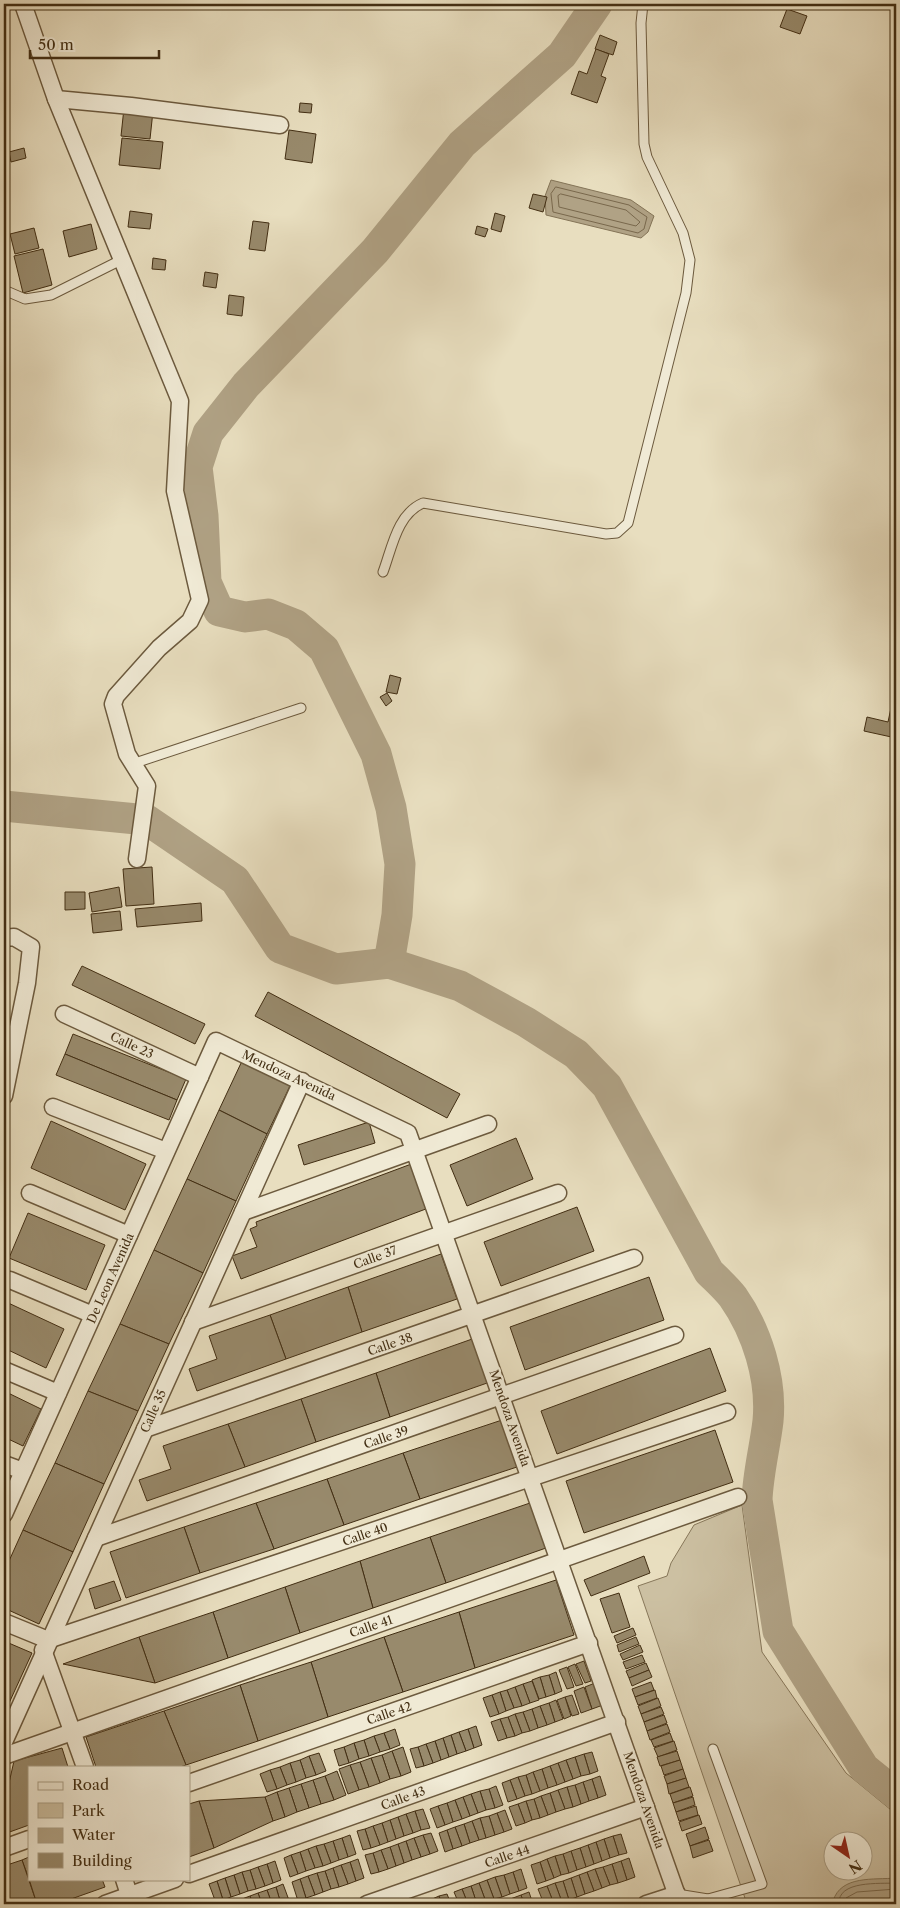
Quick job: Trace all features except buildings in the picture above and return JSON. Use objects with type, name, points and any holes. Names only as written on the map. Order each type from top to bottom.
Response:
[{"type":"street","points":[[23,4],[56,99],[180,401],[175,491],[200,600],[190,621],[159,648],[116,696],[113,704],[126,754],[147,786],[137,860]]},
{"type":"street","points":[[56,99],[131,106],[280,125]]},
{"type":"street","points":[[4,938],[14,937],[31,947],[27,983],[4,1096]]},
{"type":"street","name":"Calle 23","points":[[64,1014],[200,1077]]},
{"type":"street","name":"De Leon Avenida","points":[[4,1514],[216,1041]]},
{"type":"street","name":"Mendoza Avenida","points":[[216,1041],[408,1134],[679,1899]]},
{"type":"street","name":"Calle 35","points":[[4,1742],[46,1645],[302,1081]]},
{"type":"street","points":[[53,1107],[166,1151]]},
{"type":"street","points":[[243,1212],[488,1124]]},
{"type":"street","points":[[30,1193],[129,1235]]},
{"type":"street","name":"Calle 37","points":[[194,1322],[558,1193]]},
{"type":"street","name":"Calle 38","points":[[145,1429],[634,1258]]},
{"type":"street","points":[[10,1280],[93,1315]]},
{"type":"street","name":"Calle 39","points":[[96,1538],[675,1335]]},
{"type":"street","points":[[4,1370],[58,1394]]},
{"type":"street","name":"Calle 40","points":[[46,1645],[727,1412]]},
{"type":"street","points":[[4,1464],[23,1471]]},
{"type":"street","name":"Calle 41","points":[[4,1756],[738,1497]]},
{"type":"street","points":[[4,1622],[46,1645],[72,1732],[85,1766]]},
{"type":"street","name":"Calle 42","points":[[190,1783],[589,1643]]},
{"type":"street","name":"Calle 43","points":[[190,1874],[617,1722]]},
{"type":"street","name":"Calle 44","points":[[367,1904],[646,1807]]},
{"type":"street","points":[[4,1848],[28,1839]]},
{"type":"street","points":[[124,1880],[131,1900]]},
{"type":"street","points":[[105,1904],[131,1900],[173,1880]]},
{"type":"street","points":[[646,1904],[679,1899]]},
{"type":"lane","points":[[383,572],[403,518],[413,507],[423,503],[606,534],[617,533],[628,523],[686,293],[690,260],[682,233],[647,157],[644,144],[641,23],[643,4]]},
{"type":"lane","points":[[4,290],[25,299],[51,295],[121,260]]},
{"type":"lane","points":[[132,764],[301,708]]},
{"type":"lane","points":[[699,1904],[708,1899],[762,1884],[713,1749]]},
{"type":"lane","points":[[679,1899],[708,1899]]},
{"type":"green space","points":[[742,1505],[762,1652],[846,1773],[896,1814],[896,1904],[747,1904],[638,1586],[667,1576],[671,1563],[694,1525]]},
{"type":"water","points":[[551,180],[631,200],[654,216],[648,232],[641,238],[546,215],[545,196]]},
{"type":"water","points":[[896,1878],[896,1904],[835,1904],[833,1901],[843,1887],[859,1880]]},
{"type":"waterway","points":[[389,963],[397,915],[400,864],[391,808],[376,754],[324,649],[296,625],[268,614],[245,617],[219,611],[206,582],[203,516],[197,467],[208,433],[246,385],[375,251],[462,144],[562,55],[597,4]]},
{"type":"waterway","points":[[4,806],[147,820],[235,880],[280,948],[336,969],[389,963],[460,986],[526,1022],[576,1054],[607,1086],[709,1272],[733,1297],[742,1310],[756,1340],[765,1372],[769,1405],[757,1500],[778,1631],[864,1768],[896,1794]]}]
